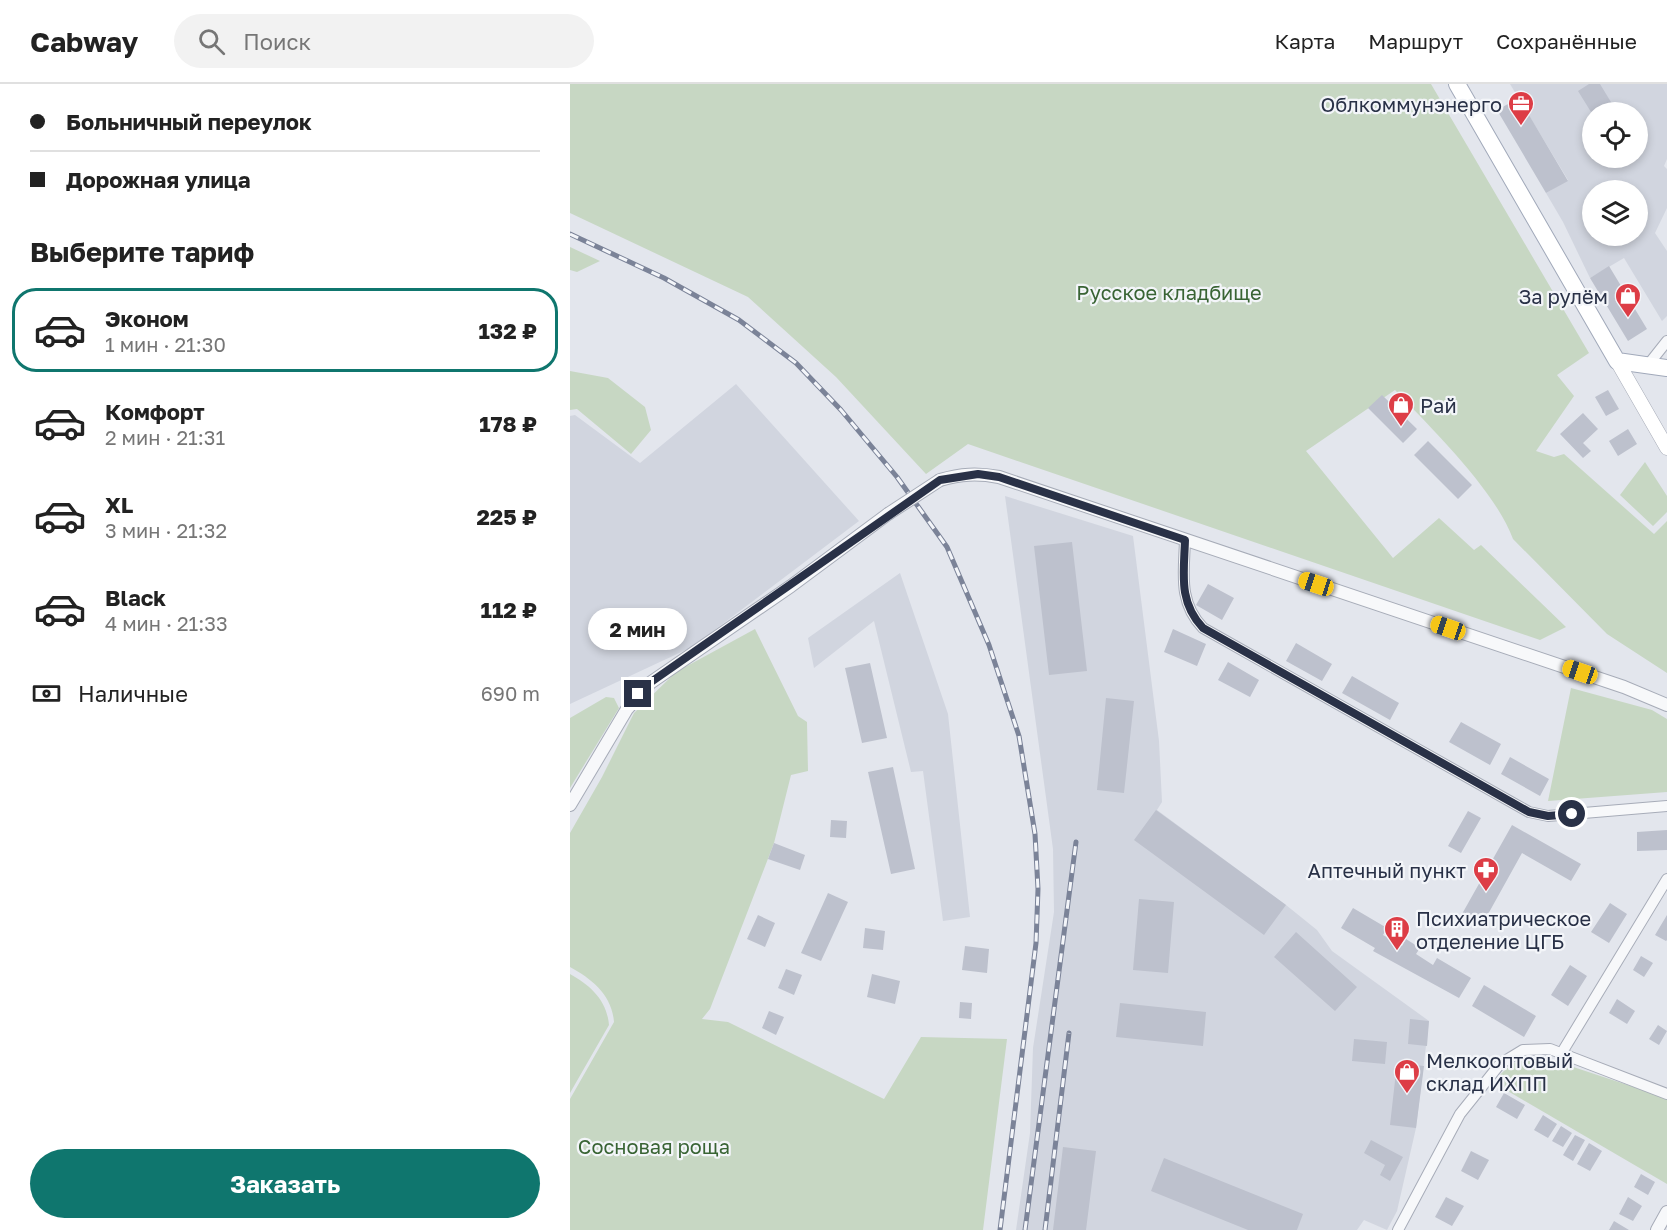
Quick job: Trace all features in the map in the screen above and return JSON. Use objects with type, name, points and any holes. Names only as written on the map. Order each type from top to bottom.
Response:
[{"type":"main road","points":[[1457,84],[1667,448]]},
{"type":"main road","points":[[1617,361],[1667,369]]},
{"type":"street","points":[[1648,365],[1667,341]]},
{"type":"street","points":[[570,805],[627,709],[644,688],[888,514],[940,480],[978,474],[999,477],[1624,687],[1667,705]]},
{"type":"street","points":[[1185,540],[1184,595],[1188,608],[1203,628],[1529,812],[1548,816],[1667,806]]},
{"type":"street","points":[[1561,1054],[1667,879]]},
{"type":"street","points":[[1398,1230],[1460,1114],[1500,1064],[1523,1050],[1536,1048],[1561,1054],[1667,1094]]},
{"type":"street","points":[[1657,1230],[1667,1212]]},
{"type":"shaded area","points":[[1510,84],[1667,84],[1667,159],[1664,166],[1667,169],[1667,208],[1655,233],[1667,251],[1667,316],[1662,321],[1624,258],[1590,278],[1546,193],[1568,180]]},
{"type":"shaded area","points":[[736,384],[859,521],[692,647],[570,704],[570,416],[575,415],[640,463]]},
{"type":"shaded area","points":[[1005,496],[1133,536],[1159,741],[1162,802],[1157,810],[1286,905],[1317,930],[1332,951],[1429,1021],[1416,1128],[1397,1211],[1387,1230],[1364,1220],[1357,1230],[1016,1230],[1030,1133],[1033,1048],[1054,912],[1053,849]]},
{"type":"shaded area","points":[[900,573],[948,714],[970,917],[943,921],[923,771],[911,772],[874,621],[814,668],[808,638]]},
{"type":"green space","name":"Русское кладбище","points":[[570,84],[1431,84],[1589,353],[1557,375],[1574,396],[1536,451],[1554,457],[1564,454],[1654,534],[1667,521],[1667,673],[1607,634],[1513,539],[1504,520],[1478,481],[1444,441],[1395,390],[1306,451],[1393,558],[1439,518],[1474,550],[1481,545],[1566,627],[1540,640],[968,444],[926,474],[836,377],[748,297],[570,213]]},
{"type":"green space","points":[[570,247],[600,261],[577,272],[570,270]]},
{"type":"green space","points":[[570,371],[608,378],[645,407],[651,430],[631,454],[577,409],[570,410]]},
{"type":"green space","points":[[1645,462],[1667,496],[1667,512],[1653,526],[1620,495]]},
{"type":"green space","name":"Сосновая роща","points":[[755,629],[798,716],[807,722],[808,771],[791,775],[774,843],[710,1009],[702,1019],[728,1022],[884,1099],[921,1037],[1007,1039],[983,1230],[570,1230],[570,1099],[614,1022],[605,996],[586,977],[570,967],[570,833],[602,777],[634,713],[676,672]]},
{"type":"green space","points":[[1571,688],[1652,710],[1667,719],[1667,792],[1548,801]]},
{"type":"green space","points":[[606,697],[614,698],[619,708],[570,788],[570,718]]},
{"type":"green space","points":[[570,974],[596,994],[605,1008],[609,1025],[570,1093]]},
{"type":"green space","points":[[1543,1057],[1667,1098],[1667,1184],[1494,1083],[1515,1063],[1528,1058]]},
{"type":"building","points":[[1589,84],[1600,84],[1611,102],[1585,102],[1578,91]]},
{"type":"building","points":[[1519,98],[1568,181],[1546,193],[1497,110]]},
{"type":"building","points":[[1609,266],[1647,329],[1628,341],[1590,278]]},
{"type":"building","points":[[1608,390],[1619,409],[1606,416],[1595,397]]},
{"type":"building","points":[[1382,395],[1417,429],[1403,443],[1368,408]]},
{"type":"building","points":[[1583,413],[1598,429],[1583,443],[1591,451],[1583,458],[1560,434]]},
{"type":"building","points":[[1628,429],[1637,444],[1618,456],[1609,441]]},
{"type":"building","points":[[1428,441],[1472,485],[1458,499],[1414,455]]},
{"type":"building","points":[[1072,542],[1087,671],[1049,675],[1034,546]]},
{"type":"building","points":[[1208,584],[1234,598],[1222,620],[1196,605]]},
{"type":"building","points":[[1173,629],[1206,644],[1197,666],[1164,652]]},
{"type":"building","points":[[1296,643],[1332,664],[1322,681],[1286,661]]},
{"type":"building","points":[[1228,662],[1259,680],[1250,697],[1218,680]]},
{"type":"building","points":[[870,663],[887,738],[862,743],[845,668]]},
{"type":"building","points":[[1352,676],[1399,703],[1390,720],[1342,693]]},
{"type":"building","points":[[1106,698],[1134,701],[1124,793],[1097,790]]},
{"type":"building","points":[[1461,722],[1501,744],[1490,765],[1449,742]]},
{"type":"building","points":[[1510,757],[1549,779],[1540,796],[1501,774]]},
{"type":"building","points":[[893,767],[915,869],[891,874],[868,772]]},
{"type":"building","points":[[1156,810],[1286,905],[1264,935],[1134,840]]},
{"type":"building","points":[[1468,811],[1481,818],[1461,853],[1448,846]]},
{"type":"building","points":[[831,820],[847,821],[846,838],[830,837]]},
{"type":"building","points":[[1512,825],[1581,864],[1571,881],[1522,853],[1482,925],[1462,914]]},
{"type":"building","points":[[1667,830],[1667,850],[1637,851],[1637,832]]},
{"type":"building","points":[[774,843],[805,855],[800,870],[768,859]]},
{"type":"building","points":[[828,893],[848,902],[821,961],[801,953]]},
{"type":"building","points":[[1139,899],[1174,902],[1168,973],[1133,970]]},
{"type":"building","points":[[1610,903],[1627,914],[1609,943],[1591,932]]},
{"type":"building","name":"Психиатрическое отделение ЦГБ","points":[[1353,908],[1387,928],[1383,935],[1402,946],[1406,939],[1420,948],[1416,954],[1433,965],[1437,958],[1471,978],[1459,998],[1373,951],[1375,948],[1341,928]]},
{"type":"building","points":[[758,915],[775,923],[765,947],[747,939]]},
{"type":"building","points":[[1667,915],[1667,940],[1666,941],[1655,935]]},
{"type":"building","points":[[865,928],[885,931],[883,950],[863,948]]},
{"type":"building","points":[[1296,932],[1357,987],[1335,1011],[1274,957]]},
{"type":"building","points":[[965,946],[989,949],[987,973],[962,970]]},
{"type":"building","points":[[1641,956],[1653,963],[1644,977],[1633,970]]},
{"type":"building","points":[[1570,965],[1587,976],[1568,1006],[1551,995]]},
{"type":"building","points":[[786,969],[802,975],[794,995],[778,988]]},
{"type":"building","points":[[872,974],[900,981],[895,1004],[867,997]]},
{"type":"building","points":[[1484,985],[1536,1016],[1524,1037],[1472,1006]]},
{"type":"building","points":[[1617,999],[1635,1011],[1627,1024],[1609,1013]]},
{"type":"building","points":[[960,1002],[972,1003],[971,1019],[959,1018]]},
{"type":"building","points":[[1120,1003],[1206,1012],[1203,1046],[1116,1037]]},
{"type":"building","points":[[769,1011],[784,1017],[776,1035],[762,1028]]},
{"type":"building","points":[[1410,1019],[1429,1021],[1427,1046],[1408,1044]]},
{"type":"building","points":[[1658,1025],[1667,1031],[1659,1045],[1649,1039]]},
{"type":"building","points":[[1354,1039],[1387,1042],[1385,1064],[1352,1061]]},
{"type":"building","points":[[1397,1063],[1424,1066],[1416,1128],[1390,1125]]},
{"type":"building","points":[[1504,1093],[1525,1105],[1517,1119],[1496,1107]]},
{"type":"building","points":[[1543,1115],[1557,1124],[1548,1138],[1534,1130]]},
{"type":"building","points":[[1561,1126],[1572,1133],[1563,1147],[1552,1141]]},
{"type":"building","points":[[1575,1135],[1585,1140],[1573,1161],[1563,1155]]},
{"type":"building","points":[[1371,1140],[1403,1157],[1390,1181],[1380,1175],[1385,1165],[1364,1153]]},
{"type":"building","points":[[1589,1143],[1602,1151],[1590,1171],[1577,1164]]},
{"type":"building","points":[[1063,1147],[1096,1151],[1086,1230],[1053,1230]]},
{"type":"building","points":[[1471,1151],[1489,1160],[1478,1180],[1461,1171]]},
{"type":"building","points":[[1164,1158],[1303,1214],[1297,1230],[1248,1230],[1151,1191]]},
{"type":"building","points":[[1641,1174],[1655,1182],[1648,1195],[1634,1187]]},
{"type":"building","points":[[1446,1197],[1464,1206],[1452,1226],[1435,1217]]},
{"type":"building","points":[[1628,1197],[1642,1206],[1633,1221],[1619,1214]]},
{"type":"building","points":[[1614,1221],[1629,1230],[1609,1230]]},
{"type":"railway","points":[[570,234],[664,278],[739,320],[796,363],[841,410],[897,477],[947,547],[989,645],[1019,736],[1035,834],[1038,889],[1036,943],[1000,1230]]},
{"type":"railway","points":[[1025,1230],[1076,842]]},
{"type":"railway","points":[[1045,1230],[1069,1033]]},
{"type":"place","name":"Облкоммунэнерго","points":[[1521,127]]},
{"type":"place","name":"За рулём","points":[[1628,319]]},
{"type":"place","name":"Рай","points":[[1401,428]]},
{"type":"place","name":"Аптечный пункт","points":[[1486,893]]},
{"type":"place","name":"Психиатрическое отделение ЦГБ","points":[[1397,952]]},
{"type":"place","name":"Мелкооптовый склад ИХПП","points":[[1407,1095]]},
{"type":"route","points":[[638,694],[651,682],[791,586],[888,514],[940,480],[960,474],[978,474],[999,477],[1185,540],[1184,595],[1188,608],[1203,628],[1529,812],[1548,816],[1572,814]]}]
